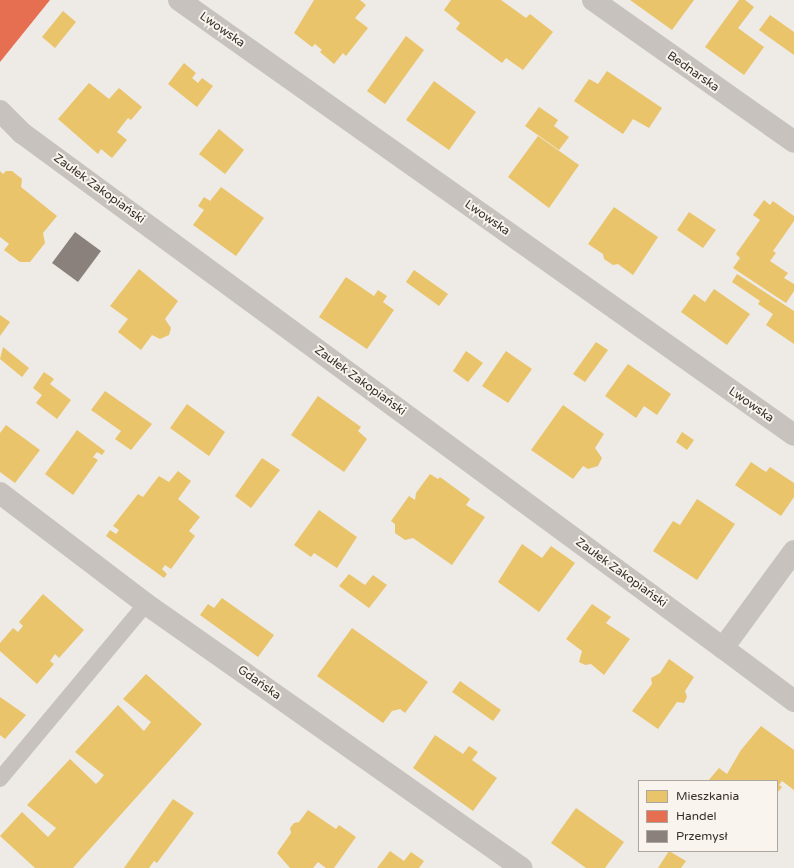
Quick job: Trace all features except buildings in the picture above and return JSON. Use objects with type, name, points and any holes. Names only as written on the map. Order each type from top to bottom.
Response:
[{"type":"street","name":"Lwowska","points":[[179,0],[794,435]]},
{"type":"street","name":"Bednarska","points":[[593,0],[794,142]]},
{"type":"street","name":"Zaułek Zakopiański","points":[[0,111],[22,133],[794,701]]},
{"type":"street","name":"Gdańska","points":[[0,493],[146,604],[522,868]]},
{"type":"street","points":[[723,648],[794,552]]},
{"type":"lane","points":[[0,779],[146,604]]}]
